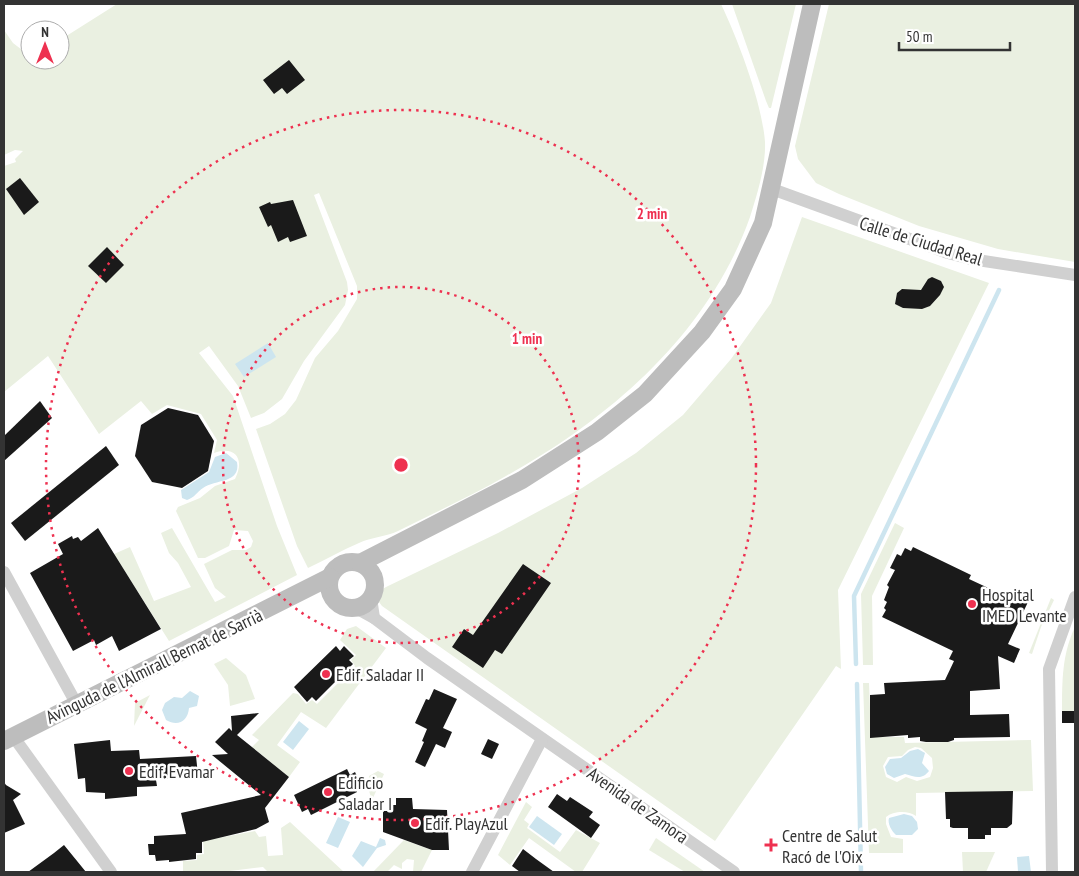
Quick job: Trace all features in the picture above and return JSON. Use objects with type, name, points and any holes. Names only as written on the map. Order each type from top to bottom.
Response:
[{"type":"street","points":[[383,552],[371,598],[363,606],[356,608],[340,606],[332,598],[328,587],[330,578],[338,567],[344,563],[360,563],[522,480],[597,432],[645,394],[702,332],[733,289],[763,223],[812,4]]},
{"type":"street","name":"Calle de Ciudad Real","points":[[772,189],[948,253],[971,259],[1075,275]]},
{"type":"street","points":[[360,563],[372,572],[375,580]]},
{"type":"street","points":[[4,572],[76,703]]},
{"type":"street","name":"Avinguda de l'Almirall Bernat de Sarrià","points":[[9,739],[76,703],[305,592],[330,578]]},
{"type":"street","points":[[305,592],[332,598]]},
{"type":"street","points":[[1052,872],[1049,669],[1075,597]]},
{"type":"street","points":[[371,598],[374,618]]},
{"type":"street","name":"Avenida de Zamora","points":[[356,608],[374,618],[734,872]]},
{"type":"street","points":[[472,872],[542,738]]},
{"type":"street","points":[[9,739],[111,872]]},
{"type":"green space","points":[[117,4],[721,4],[735,35],[759,109],[765,142],[763,170],[750,217],[732,259],[709,298],[682,335],[652,368],[619,399],[545,453],[493,483],[398,531],[364,541],[308,568],[297,546],[256,429],[270,424],[285,414],[296,400],[315,358],[338,331],[357,299],[357,286],[319,193],[314,195],[347,282],[348,290],[345,305],[304,361],[282,399],[264,413],[251,418],[238,386],[209,346],[199,353],[233,396],[277,526],[297,575],[169,641],[114,554],[130,547],[154,601],[191,587],[178,563],[169,553],[161,533],[172,528],[215,602],[226,597],[215,588],[204,564],[232,550],[246,550],[251,547],[253,541],[248,531],[234,530],[229,546],[205,558],[198,558],[176,511],[178,507],[200,498],[215,486],[235,479],[239,466],[237,456],[228,451],[214,453],[217,440],[201,414],[167,405],[152,414],[141,401],[99,434],[48,356],[4,392],[4,166],[16,162],[15,159],[23,151],[15,150],[4,155],[4,30],[13,43],[20,48],[20,70],[70,70],[70,34]]},
{"type":"green space","points":[[732,4],[796,4],[771,108],[769,108],[766,101]]},
{"type":"green space","points":[[829,4],[1075,4],[1075,262],[998,249],[919,226],[816,183],[798,159],[795,146]]},
{"type":"green space","points":[[802,217],[989,283],[838,590],[841,669],[836,666],[715,841],[382,606],[379,602],[381,590],[386,587],[498,533],[582,488],[636,453],[683,415],[731,359],[771,303]]},
{"type":"green space","points":[[895,523],[904,528],[872,596],[873,665],[863,665],[861,594]]},
{"type":"green space","points":[[1051,598],[1054,600],[1041,627],[1032,654],[1029,653]]},
{"type":"green space","points":[[356,626],[386,648],[326,728],[301,712],[277,745],[300,762],[289,777],[252,747],[259,740],[252,735],[293,693],[298,694],[306,704],[312,700],[317,704],[355,666],[351,660],[356,655],[340,640],[347,629]]},
{"type":"green space","points":[[1075,627],[1075,711],[1062,711],[1065,658]]},
{"type":"green space","points":[[226,658],[246,675],[255,699],[230,706],[228,685],[214,664]]},
{"type":"green space","points":[[863,683],[869,683],[871,737],[904,737],[905,743],[1031,740],[1033,791],[916,793],[916,816],[901,812],[893,813],[886,817],[886,824],[891,837],[903,839],[903,853],[869,853]],"holes":[[[915,747],[921,748],[932,758],[933,768],[930,777],[917,781],[906,777],[897,782],[886,777],[883,766],[888,757],[902,756],[908,750]]]},
{"type":"green space","points":[[150,695],[134,726],[135,703]]},
{"type":"green space","points":[[378,771],[384,774],[372,800],[368,788],[369,776]]},
{"type":"green space","points":[[526,802],[532,807],[524,820],[529,824],[527,828],[560,852],[576,830],[600,843],[582,872],[576,872],[529,838],[510,865],[498,855]]},
{"type":"green space","points":[[290,822],[344,872],[268,872],[263,867],[222,872],[183,872],[183,861],[197,860],[197,855],[204,854],[203,841],[255,831],[259,837],[266,836],[268,856],[283,855],[281,828]]},
{"type":"green space","points":[[656,838],[705,872],[685,872],[649,850]]},
{"type":"green space","points":[[404,840],[432,850],[421,872],[413,872],[414,860],[407,859],[402,863],[402,869],[394,865],[387,872],[373,872]]},
{"type":"green space","points":[[962,852],[995,852],[986,872],[963,872]]},
{"type":"water","points":[[268,343],[276,357],[244,377],[235,364]]},
{"type":"water","points":[[226,453],[237,462],[235,474],[231,478],[208,485],[187,500],[182,498],[181,490],[209,472],[215,457]]},
{"type":"water","points":[[190,691],[199,696],[197,706],[189,708],[187,716],[182,722],[175,723],[166,720],[162,710],[165,703],[174,697],[182,698]]},
{"type":"water","points":[[299,721],[309,729],[293,750],[283,742]]},
{"type":"water","points":[[918,749],[925,753],[922,763],[929,771],[924,776],[918,777],[905,774],[894,778],[887,774],[885,767],[890,759],[901,758],[910,751]]},
{"type":"water","points":[[904,814],[912,816],[917,822],[918,829],[912,835],[896,835],[890,827],[889,818]]},
{"type":"water","points":[[537,816],[562,834],[554,845],[529,827]]},
{"type":"water","points":[[338,817],[350,822],[338,848],[326,843]]},
{"type":"water","points":[[380,838],[385,840],[386,845],[377,848],[363,867],[352,856],[361,841],[376,847]]},
{"type":"water","points":[[1029,856],[1031,872],[1018,872],[1017,857]]},
{"type":"building","points":[[289,60],[305,80],[287,94],[282,88],[274,94],[263,80]]},
{"type":"building","points":[[20,178],[39,202],[24,215],[6,189]]},
{"type":"building","points":[[293,200],[307,236],[290,242],[288,237],[278,242],[271,225],[268,227],[259,207],[270,202],[271,204]]},
{"type":"building","points":[[107,247],[124,265],[106,283],[88,266]]},
{"type":"building","points":[[932,277],[941,281],[944,287],[940,295],[930,306],[922,309],[903,308],[895,304],[897,293],[902,289],[921,290],[928,279]]},
{"type":"building","points":[[40,401],[52,418],[4,461],[4,436]]},
{"type":"building","points":[[168,408],[198,415],[214,441],[208,471],[182,488],[152,482],[135,456],[141,425]]},
{"type":"building","points":[[106,446],[119,465],[25,541],[11,523]]},
{"type":"building","points":[[98,528],[161,629],[119,651],[112,636],[96,645],[94,640],[73,651],[30,573],[63,554],[58,544],[72,536],[73,539],[78,537],[81,541]]},
{"type":"building","points":[[913,547],[971,575],[969,579],[1012,599],[1014,595],[1028,602],[1008,644],[1020,649],[1014,663],[998,656],[1000,689],[970,691],[970,715],[1009,714],[1010,737],[954,738],[954,740],[948,742],[920,741],[920,737],[908,738],[908,735],[870,738],[870,695],[885,694],[884,683],[945,680],[954,661],[949,659],[953,651],[882,617],[886,610],[884,608],[887,602],[884,600],[889,587],[887,585],[895,570],[890,568],[897,554],[901,556],[905,548],[911,551]]},
{"type":"building","points":[[523,564],[551,583],[502,654],[495,650],[483,668],[452,647],[464,629],[473,635]]},
{"type":"building","name":"Edif. Saladar II","points":[[336,646],[340,651],[344,646],[354,656],[349,660],[353,664],[316,701],[312,697],[307,702],[294,687]]},
{"type":"building","points":[[434,689],[457,699],[443,728],[452,732],[445,748],[436,744],[425,767],[415,762],[424,742],[422,741],[427,729],[415,723],[426,699],[429,700]]},
{"type":"building","points":[[1062,711],[1075,711],[1075,723],[1062,723]]},
{"type":"building","points":[[259,713],[237,735],[289,777],[265,808],[269,822],[256,829],[202,842],[202,853],[196,853],[196,859],[169,862],[169,860],[156,861],[155,855],[149,855],[148,844],[154,844],[154,836],[186,834],[181,813],[261,795],[212,755],[228,754],[215,742],[229,728],[232,731],[231,716]]},
{"type":"building","points":[[488,739],[499,744],[492,759],[481,754]]},
{"type":"building","points":[[110,740],[111,751],[139,750],[140,759],[196,756],[198,775],[156,780],[157,786],[137,787],[137,796],[105,799],[105,793],[86,792],[85,778],[78,779],[74,744]]},
{"type":"building","name":"Edificio Saladar I","points":[[347,769],[350,775],[355,772],[360,783],[355,786],[357,792],[311,815],[308,809],[302,812],[294,795]]},
{"type":"building","points":[[4,782],[21,794],[13,800],[25,824],[4,833]]},
{"type":"building","points":[[1013,791],[1012,824],[1007,828],[991,828],[991,835],[985,835],[985,839],[968,839],[968,828],[950,827],[950,819],[946,819],[945,792]]},
{"type":"building","points":[[557,794],[567,801],[570,797],[593,812],[589,817],[600,825],[591,838],[548,807]]},
{"type":"building","name":"Edif. PlayAzul","points":[[396,798],[412,798],[413,809],[447,810],[449,850],[432,850],[383,832],[383,811],[389,811],[389,805],[396,805]]},
{"type":"building","points":[[64,845],[86,872],[28,872],[54,853]]},
{"type":"building","points":[[523,849],[554,872],[520,872],[512,866]]},
{"type":"waterway","points":[[856,664],[854,596],[999,290]]},
{"type":"waterway","points":[[857,684],[861,872]]},
{"type":"place","name":"Hospital IMED Levante","points":[[972,604]]},
{"type":"place","name":"Edif. Saladar II","points":[[326,674]]},
{"type":"place","name":"Edif. Evamar","points":[[129,771]]},
{"type":"place","name":"Edificio Saladar I","points":[[328,792]]},
{"type":"place","name":"Edif. PlayAzul","points":[[415,823]]},
{"type":"place","name":"Centre de Salut Racó de l'Oix","points":[[771,845]]}]
